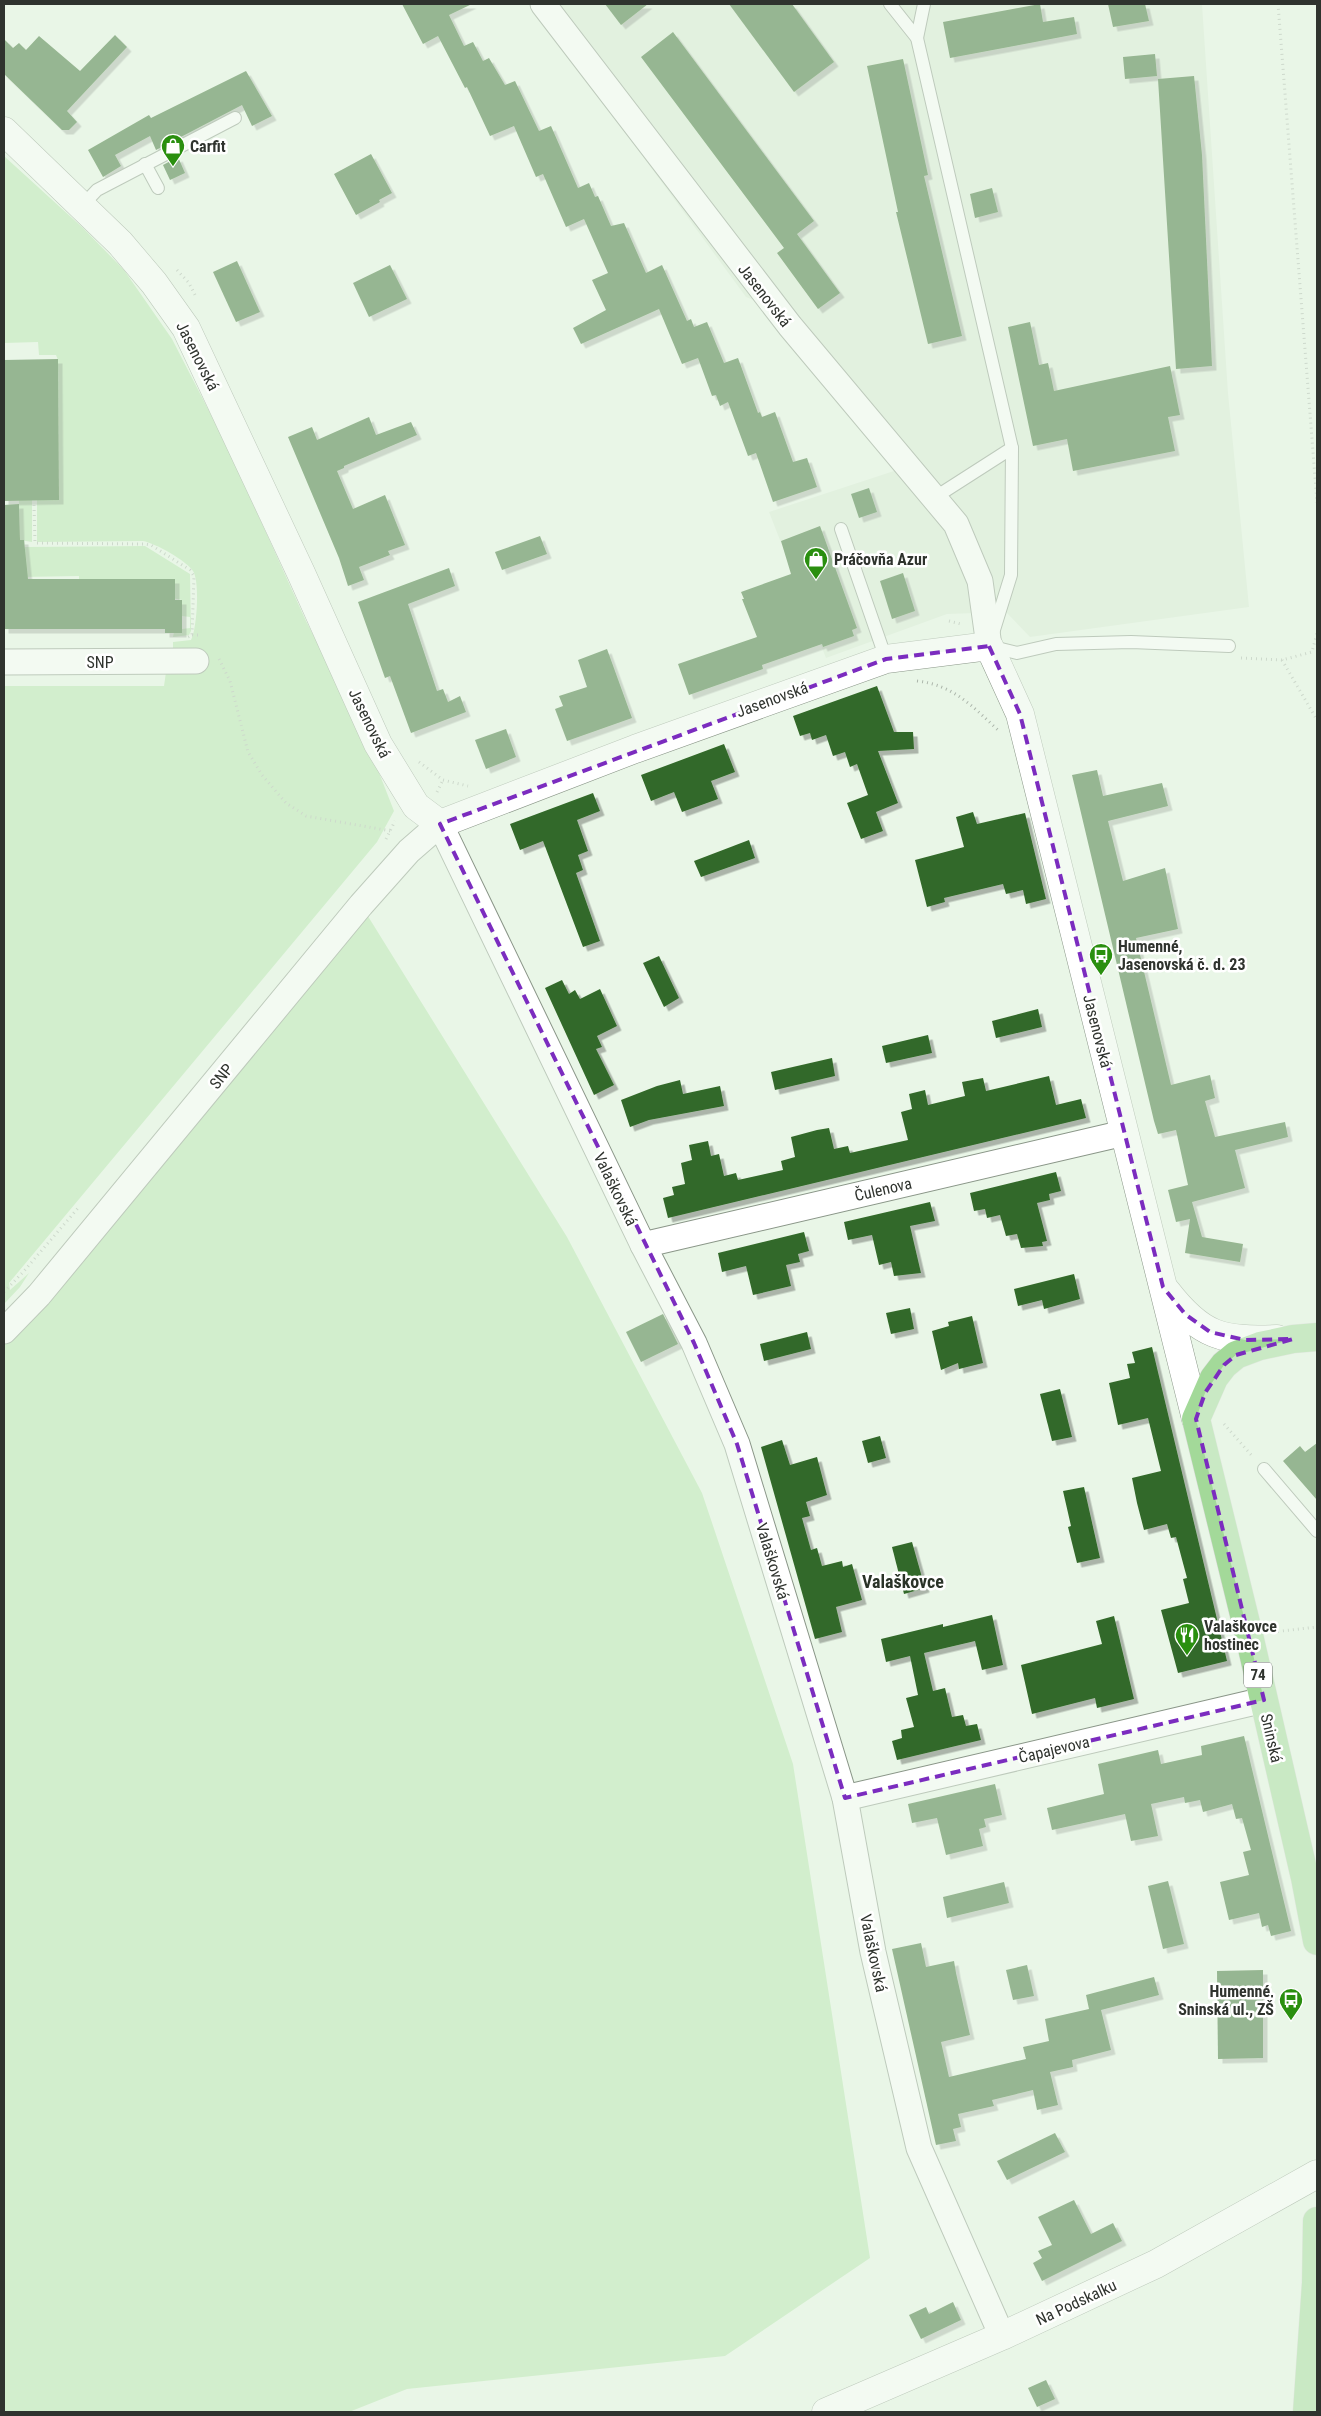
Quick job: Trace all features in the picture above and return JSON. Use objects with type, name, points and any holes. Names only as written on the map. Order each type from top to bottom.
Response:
[{"type":"main road","points":[[1196,1419],[1205,1393],[1224,1364],[1244,1352],[1305,1338]]},
{"type":"main road","name":"Sninská","points":[[1196,1419],[1264,1700],[1317,1937]]},
{"type":"main road","points":[[1307,2412],[1314,2371],[1317,2221]]},
{"type":"street","name":"Jasenovská","points":[[543,4],[790,326],[956,524],[980,581],[989,646],[1020,714],[1196,1419]]},
{"type":"street","name":"Jasenovská","points":[[4,131],[120,243],[154,283],[186,328],[301,573],[378,744],[416,806],[440,824],[635,749],[886,659],[989,646]]},
{"type":"street","name":"SNP","points":[[4,662],[206,653]]},
{"type":"street","name":"Valaškovská","points":[[440,824],[643,1245],[694,1343],[737,1444],[845,1798],[873,1952],[919,2148],[1002,2336]]},
{"type":"street","name":"SNP","points":[[4,1330],[39,1295],[361,905],[409,851],[440,824]]},
{"type":"street","name":"Čulenova","points":[[643,1245],[1124,1133]]},
{"type":"street","points":[[1163,1287],[1185,1314],[1210,1332],[1244,1340],[1305,1338]]},
{"type":"street","name":"Čapajevova","points":[[845,1798],[1264,1700]]},
{"type":"street","name":"Na Podskalku","points":[[826,2412],[1002,2336],[1156,2264],[1317,2174]]},
{"type":"lane","points":[[890,4],[917,38]]},
{"type":"lane","points":[[924,4],[917,38],[1012,448],[1011,575],[989,646],[1017,653],[1056,644],[1131,642],[1229,646]]},
{"type":"lane","points":[[82,206],[97,190],[235,118]]},
{"type":"lane","points":[[145,164],[158,188]]},
{"type":"lane","points":[[934,498],[1012,448]]},
{"type":"lane","points":[[840,529],[886,659]]},
{"type":"lane","points":[[1264,1469],[1317,1531]]},
{"type":"lane","points":[[1317,1901],[1317,1937]]},
{"type":"path","points":[[1278,4],[1317,503]]},
{"type":"path","points":[[34,505],[35,544],[151,545],[190,570],[194,576],[193,621]]},
{"type":"path","points":[[1317,633],[1312,652],[1282,660],[1317,720]]},
{"type":"path","points":[[192,635],[200,635]]},
{"type":"path","points":[[200,635],[206,653],[222,663],[230,681],[248,752],[262,775],[286,803],[306,816],[391,831]]},
{"type":"path","points":[[200,635],[206,653]]},
{"type":"path","points":[[916,681],[926,682],[961,696],[1005,736]]},
{"type":"path","points":[[437,792],[443,780],[473,788]]},
{"type":"path","points":[[1224,1424],[1264,1469]]},
{"type":"path","points":[[1265,1633],[1317,1627]]},
{"type":"highlighted area","points":[[989,646],[1020,714],[1163,1287],[1185,1314],[1210,1332],[1245,1340],[1293,1339],[1236,1355],[1224,1365],[1205,1393],[1196,1419],[1264,1700],[845,1798],[737,1444],[694,1343],[440,824],[886,659]]},
{"type":"shaded area","points":[[531,4],[1202,4],[1228,393],[1249,607],[1030,637],[1006,612],[947,614],[826,658],[769,512],[897,470],[758,302],[746,297]]},
{"type":"green space","points":[[4,156],[83,228],[124,270],[172,339],[226,444],[306,621],[363,732],[394,811],[377,842],[9,1283],[10,1290],[29,1273],[20,1287],[4,1304],[4,686],[164,686],[166,672],[204,666],[204,651],[173,651],[173,642],[191,640],[195,626],[197,605],[193,571],[178,558],[155,545],[143,541],[37,542],[37,500],[59,500],[58,360],[56,355],[39,355],[38,342],[4,343]]},
{"type":"green space","points":[[19,500],[32,500],[32,542],[20,540]]},
{"type":"green space","points":[[145,546],[190,574],[191,631],[189,635],[173,637],[174,632],[182,633],[182,629],[190,628],[190,617],[182,616],[182,600],[79,579],[79,576],[20,577],[25,547]]},
{"type":"green space","points":[[361,905],[567,1237],[702,1493],[793,1764],[870,2258],[725,2356],[407,2389],[349,2412],[4,2412],[4,1331]]},
{"type":"building","points":[[402,4],[472,4],[449,15],[464,46],[473,42],[483,61],[489,58],[505,85],[515,81],[539,131],[551,126],[578,188],[589,183],[595,197],[598,196],[611,226],[624,223],[646,273],[662,265],[687,321],[691,319],[694,327],[707,322],[724,363],[738,358],[758,413],[760,412],[762,417],[775,412],[793,462],[807,458],[817,487],[773,502],[756,453],[748,456],[728,402],[720,406],[716,395],[712,396],[698,358],[682,364],[659,309],[581,344],[573,328],[606,310],[592,280],[608,273],[584,219],[566,227],[543,174],[536,177],[514,126],[490,136],[467,87],[465,88],[438,36],[423,44]]},
{"type":"building","points":[[605,4],[648,4],[621,25]]},
{"type":"building","points":[[729,4],[792,4],[834,62],[794,92]]},
{"type":"building","points":[[1040,4],[1043,22],[1074,17],[1077,34],[950,58],[943,22]]},
{"type":"building","points":[[1108,4],[1145,4],[1149,21],[1113,27]]},
{"type":"building","points":[[673,32],[814,221],[797,234],[840,293],[818,309],[777,253],[784,248],[641,57]]},
{"type":"building","points":[[115,35],[127,47],[67,111],[77,122],[69,130],[62,130],[4,74],[4,39],[13,48],[19,43],[26,50],[39,36],[80,71]]},
{"type":"building","points":[[1155,54],[1157,76],[1125,79],[1123,57]]},
{"type":"building","points":[[903,59],[928,175],[924,176],[962,336],[928,344],[896,212],[898,212],[867,66]]},
{"type":"building","points":[[246,71],[272,116],[252,126],[242,105],[156,150],[150,136],[115,155],[121,166],[103,177],[88,150],[149,115],[151,118]]},
{"type":"building","points":[[1194,76],[1202,155],[1212,366],[1176,369],[1158,79]]},
{"type":"building","points":[[371,154],[392,193],[356,215],[334,174]]},
{"type":"building","name":"Carfit","points":[[178,157],[185,173],[170,180],[163,165]]},
{"type":"building","points":[[992,188],[998,212],[975,218],[970,194]]},
{"type":"building","points":[[237,261],[260,312],[236,322],[213,272]]},
{"type":"building","points":[[390,265],[407,299],[369,317],[353,283]]},
{"type":"building","points":[[1030,322],[1039,365],[1048,363],[1054,391],[1170,366],[1180,415],[1168,417],[1175,451],[1073,471],[1067,439],[1033,446],[1008,327]]},
{"type":"building","points":[[58,359],[59,500],[4,501],[4,360]]},
{"type":"building","points":[[369,417],[376,435],[411,422],[417,435],[344,466],[344,468],[337,471],[353,509],[385,495],[405,545],[388,551],[390,555],[359,567],[364,580],[348,586],[339,558],[288,437],[312,427],[317,440]]},
{"type":"building","points":[[869,488],[877,512],[859,518],[851,494]]},
{"type":"building","points":[[19,504],[20,540],[24,540],[28,579],[175,579],[175,600],[182,600],[182,633],[165,633],[165,629],[4,629],[4,505]]},
{"type":"building","points":[[820,526],[857,628],[852,630],[854,636],[823,647],[822,644],[762,665],[763,669],[689,695],[678,664],[757,637],[741,592],[791,574],[781,541]]},
{"type":"building","points":[[540,536],[547,554],[502,570],[495,552]]},
{"type":"building","points":[[449,568],[455,586],[408,604],[437,691],[443,689],[448,702],[460,696],[466,712],[411,733],[390,676],[385,678],[358,602]]},
{"type":"building","points":[[903,573],[915,611],[892,619],[880,581]]},
{"type":"building","points":[[607,649],[632,718],[567,741],[555,709],[563,706],[559,696],[587,687],[578,660]]},
{"type":"building","points":[[877,686],[894,732],[913,732],[914,749],[878,751],[898,803],[876,812],[883,831],[861,839],[847,803],[868,795],[857,764],[850,767],[845,752],[833,756],[826,735],[812,740],[810,733],[800,736],[793,716]]},
{"type":"building","points":[[506,729],[516,757],[486,769],[475,740]]},
{"type":"building","points":[[724,744],[735,772],[711,781],[718,799],[682,812],[674,792],[651,801],[641,775]]},
{"type":"building","points":[[1097,770],[1103,796],[1162,783],[1168,806],[1108,821],[1123,881],[1165,868],[1178,929],[1136,938],[1171,1085],[1210,1075],[1215,1098],[1205,1101],[1215,1137],[1285,1122],[1288,1137],[1235,1150],[1245,1188],[1192,1202],[1202,1237],[1243,1244],[1240,1262],[1185,1253],[1190,1219],[1176,1222],[1168,1190],[1188,1185],[1176,1130],[1158,1134],[1154,1121],[1072,775]]},
{"type":"building","points":[[593,793],[600,811],[577,820],[588,851],[578,855],[583,870],[576,873],[600,941],[583,947],[543,841],[520,850],[510,824]]},
{"type":"building","points":[[973,812],[977,824],[1025,813],[1046,899],[1026,904],[1023,890],[1006,894],[1003,884],[944,898],[945,902],[927,907],[915,860],[964,847],[956,817]]},
{"type":"building","points":[[749,840],[755,858],[701,877],[694,861]]},
{"type":"building","points":[[659,956],[679,998],[664,1007],[643,963]]},
{"type":"building","points":[[562,980],[569,994],[575,990],[580,999],[600,989],[617,1026],[597,1036],[602,1047],[596,1049],[614,1085],[594,1095],[545,988]]},
{"type":"building","points":[[1038,1009],[1042,1027],[996,1038],[992,1021]]},
{"type":"building","points":[[928,1035],[932,1053],[886,1063],[882,1046]]},
{"type":"building","points":[[832,1058],[835,1076],[775,1090],[771,1072]]},
{"type":"building","points":[[1049,1076],[1056,1105],[1081,1099],[1086,1118],[668,1218],[663,1198],[674,1195],[672,1187],[685,1184],[681,1163],[692,1160],[689,1145],[708,1141],[711,1156],[719,1154],[724,1176],[736,1173],[738,1180],[783,1170],[781,1161],[795,1157],[791,1137],[817,1130],[829,1128],[834,1149],[848,1146],[850,1153],[908,1140],[901,1112],[912,1109],[909,1094],[925,1090],[928,1105],[965,1096],[962,1082],[983,1078],[986,1091]]},
{"type":"building","points":[[680,1080],[683,1094],[720,1086],[724,1106],[649,1120],[630,1127],[621,1100],[657,1086]]},
{"type":"building","points":[[1056,1172],[1061,1191],[1049,1194],[1050,1200],[1037,1203],[1047,1241],[1042,1242],[1043,1246],[1021,1248],[1017,1234],[1006,1236],[1000,1215],[987,1218],[985,1209],[974,1211],[970,1193]]},
{"type":"building","points":[[930,1202],[935,1221],[910,1226],[921,1273],[894,1276],[891,1262],[879,1265],[872,1235],[848,1240],[844,1222]]},
{"type":"building","points":[[804,1232],[809,1251],[798,1254],[800,1262],[786,1265],[791,1286],[753,1295],[746,1266],[722,1272],[718,1253]]},
{"type":"building","points":[[1074,1274],[1080,1299],[1044,1309],[1042,1300],[1018,1306],[1014,1289]]},
{"type":"building","points":[[910,1308],[914,1329],[891,1334],[886,1313]]},
{"type":"building","points":[[663,1314],[678,1344],[641,1362],[626,1332]]},
{"type":"building","points":[[972,1316],[983,1363],[959,1369],[958,1363],[941,1370],[932,1331],[949,1326],[948,1322]]},
{"type":"building","points":[[807,1332],[811,1349],[764,1361],[760,1344]]},
{"type":"building","points":[[1152,1347],[1227,1661],[1178,1673],[1161,1610],[1189,1603],[1183,1579],[1187,1578],[1176,1537],[1171,1538],[1167,1524],[1144,1530],[1137,1503],[1132,1478],[1161,1471],[1148,1418],[1118,1425],[1109,1383],[1130,1378],[1127,1364],[1135,1363],[1132,1352]]},
{"type":"building","points":[[1060,1389],[1072,1437],[1052,1441],[1040,1394]]},
{"type":"building","points":[[880,1436],[886,1458],[868,1463],[862,1441]]},
{"type":"building","points":[[782,1440],[790,1465],[817,1457],[827,1495],[806,1502],[810,1516],[802,1518],[811,1550],[817,1548],[822,1566],[842,1561],[843,1567],[852,1564],[862,1600],[836,1607],[842,1632],[815,1639],[761,1447]]},
{"type":"building","points":[[1317,1443],[1317,1500],[1283,1461],[1300,1446],[1305,1452]]},
{"type":"building","points":[[1084,1487],[1100,1558],[1077,1563],[1068,1527],[1071,1526],[1063,1491]]},
{"type":"building","points":[[912,1542],[925,1588],[904,1594],[892,1547]]},
{"type":"building","points":[[992,1615],[1003,1665],[982,1670],[975,1641],[924,1653],[933,1691],[945,1688],[952,1717],[963,1715],[966,1726],[977,1724],[981,1740],[897,1760],[892,1741],[902,1738],[901,1730],[914,1727],[906,1698],[918,1695],[910,1656],[886,1662],[881,1639],[943,1624],[943,1627]]},
{"type":"building","points":[[1114,1616],[1134,1699],[1097,1708],[1095,1698],[1032,1714],[1021,1665],[1102,1644],[1096,1621]]},
{"type":"building","points":[[1244,1736],[1291,1931],[1271,1936],[1268,1925],[1262,1927],[1259,1913],[1229,1920],[1220,1882],[1249,1875],[1243,1852],[1251,1850],[1242,1818],[1236,1819],[1232,1804],[1203,1812],[1200,1800],[1185,1803],[1184,1797],[1151,1804],[1158,1836],[1131,1841],[1125,1814],[1052,1830],[1047,1808],[1104,1794],[1098,1764],[1158,1750],[1161,1764],[1202,1755],[1201,1746]]},
{"type":"building","points":[[995,1784],[1002,1815],[984,1819],[986,1827],[979,1829],[983,1846],[946,1855],[937,1818],[912,1823],[908,1804]]},
{"type":"building","points":[[1168,1881],[1184,1944],[1163,1949],[1148,1886]]},
{"type":"building","points":[[1004,1882],[1009,1903],[947,1918],[943,1897]]},
{"type":"building","points":[[921,1943],[926,1967],[954,1961],[970,2035],[941,2042],[949,2077],[1026,2059],[1023,2047],[1049,2041],[1045,2019],[1089,2009],[1086,1995],[1154,1977],[1159,1995],[1101,2010],[1111,2050],[1072,2060],[1073,2067],[1050,2072],[1058,2105],[1037,2110],[1033,2090],[992,2100],[994,2106],[958,2114],[961,2127],[953,2129],[956,2141],[936,2145],[892,1949]]},
{"type":"building","points":[[1027,1965],[1034,1996],[1013,2000],[1006,1970]]},
{"type":"building","points":[[1263,1970],[1263,2058],[1218,2059],[1217,1971]]},
{"type":"building","points":[[1055,2133],[1065,2152],[1007,2180],[997,2161]]},
{"type":"building","points":[[1074,2200],[1091,2234],[1113,2223],[1122,2241],[1042,2281],[1033,2263],[1042,2258],[1038,2251],[1052,2245],[1038,2217]]},
{"type":"building","points":[[953,2302],[961,2320],[921,2339],[909,2315],[926,2307],[929,2314]]},
{"type":"building","points":[[1046,2380],[1055,2399],[1037,2407],[1028,2388]]},
{"type":"place","name":"Carfit","points":[[173,167]]},
{"type":"place","name":"Práčovňa Azur","points":[[816,580]]},
{"type":"place","name":"Humenné, Jasenovská č. d. 23","points":[[1101,976]]},
{"type":"place","name":"Valaškovce hostinec","points":[[1187,1656]]},
{"type":"place","name":"Humenné, Sninská ul., ZŠ","points":[[1291,2021]]},
{"type":"district","name":"Valaškovce","points":[[903,1582]]}]
